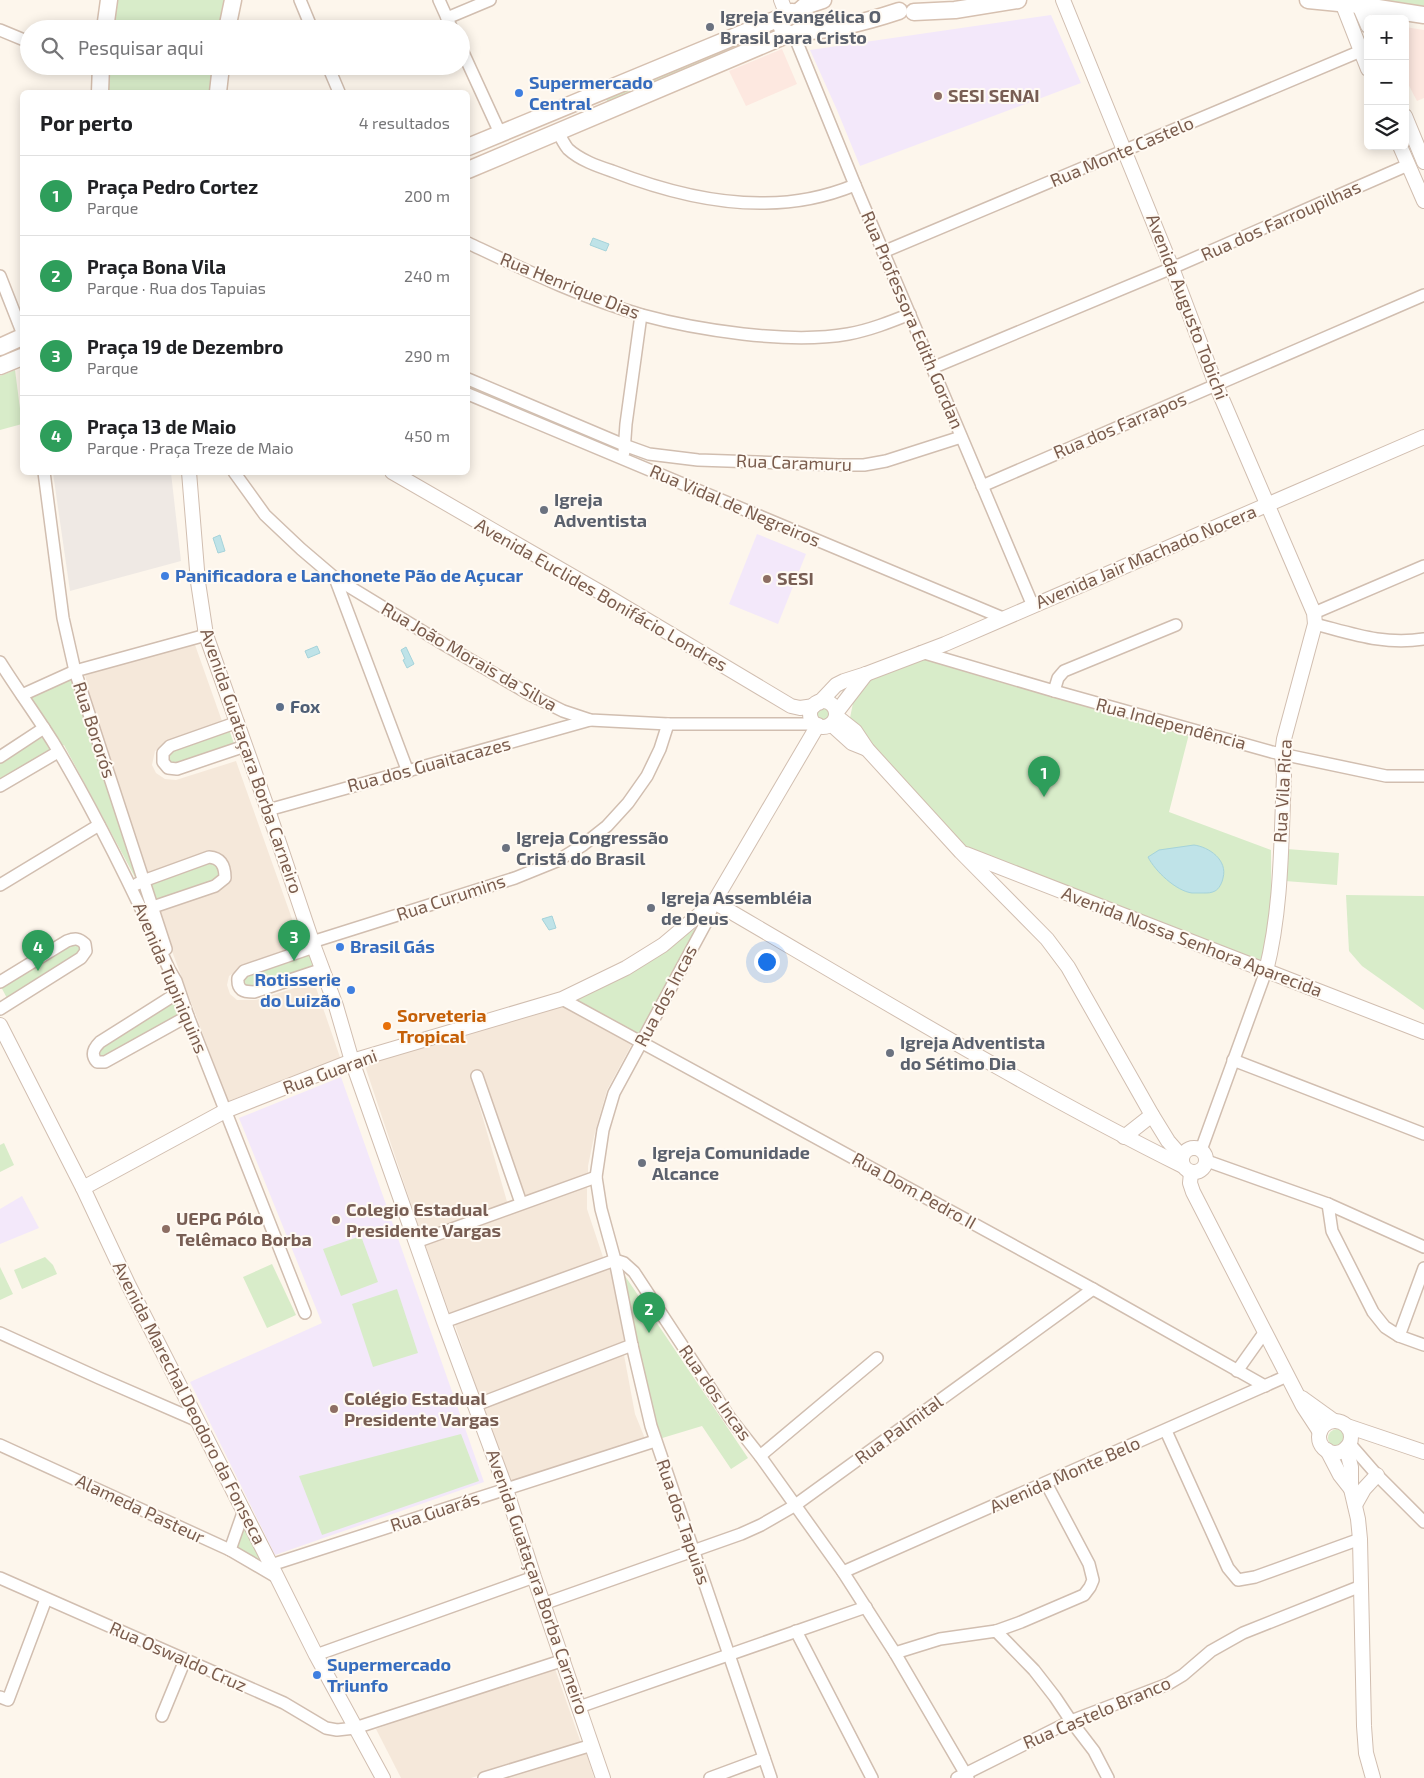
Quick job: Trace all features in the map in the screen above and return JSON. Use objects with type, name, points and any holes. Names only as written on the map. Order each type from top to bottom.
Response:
[{"type":"main road","points":[[106,20],[109,0]]},
{"type":"main road","points":[[229,20],[233,0]]},
{"type":"main road","points":[[470,147],[787,11],[802,8],[823,0]]},
{"type":"main road","points":[[470,169],[794,33],[846,26],[900,8],[921,8],[927,0]]},
{"type":"main road","points":[[900,8],[955,10],[1018,0]]},
{"type":"main road","points":[[1308,0],[1341,2],[1424,15]]},
{"type":"main road","points":[[787,11],[781,27],[794,33]]},
{"type":"main road","points":[[97,75],[100,90]]},
{"type":"main road","points":[[218,90],[220,75]]},
{"type":"main road","points":[[0,347],[20,338]]},
{"type":"main road","points":[[0,366],[20,358]]},
{"type":"street","points":[[300,0],[308,20]]},
{"type":"street","points":[[439,0],[447,18],[490,0]]},
{"type":"street","name":"Avenida Augusto Tobichi","points":[[1063,0],[1172,268],[1216,385],[1315,618]]},
{"type":"street","points":[[1341,2],[1364,50]]},
{"type":"street","points":[[1359,5],[1364,17]]},
{"type":"street","points":[[0,30],[20,38]]},
{"type":"street","name":"Rua Professora Edith Gordan","points":[[794,33],[855,186],[1033,606]]},
{"type":"street","name":"Rua Monte Castelo","points":[[883,252],[1125,152],[1364,50]]},
{"type":"street","points":[[470,68],[500,133]]},
{"type":"street","points":[[332,75],[339,90]]},
{"type":"street","points":[[1409,126],[1424,162]]},
{"type":"street","points":[[558,132],[568,148],[581,158],[620,175],[677,193],[716,200],[766,203],[804,199],[838,192],[855,186]]},
{"type":"street","points":[[1402,150],[1424,202]]},
{"type":"street","name":"Rua dos Farroupilhas","points":[[932,368],[1172,268],[1408,165]]},
{"type":"street","name":"Rua Henrique Dias","points":[[470,244],[552,282],[642,315],[722,332],[766,337],[810,338],[849,334],[910,314]]},
{"type":"street","points":[[0,276],[20,327]]},
{"type":"street","name":"Rua dos Farrapos","points":[[982,486],[1424,295]]},
{"type":"street","points":[[623,459],[642,315]]},
{"type":"street","points":[[470,380],[624,445]]},
{"type":"street","name":"Rua Vidal de Negreiros","points":[[470,395],[1002,618]]},
{"type":"street","name":"Rua Caramuru","points":[[624,445],[649,454],[698,460],[855,465],[886,461],[961,437]]},
{"type":"street","name":"Avenida Jair Machado Nocera","points":[[816,704],[836,685],[853,677],[866,674],[945,644],[1424,437]]},
{"type":"street","name":"Rua Bororós","points":[[44,475],[63,618],[76,671],[176,981]]},
{"type":"street","name":"Avenida Guataçara Borba Carneiro","points":[[189,475],[198,582],[206,635],[336,1006],[352,1062],[444,1322],[506,1489],[543,1604],[564,1660],[603,1778]]},
{"type":"street","name":"Rua João Morais da Silva","points":[[236,475],[265,515],[335,578],[444,645],[529,694],[563,711],[590,720],[668,724],[827,721]]},
{"type":"street","name":"Avenida Euclides Bonifácio Londres","points":[[397,475],[606,595],[791,706],[800,708],[816,704]]},
{"type":"street","points":[[1315,618],[1424,566]]},
{"type":"street","points":[[335,578],[408,772]]},
{"type":"street","points":[[1315,618],[1358,636],[1385,641],[1424,639]]},
{"type":"street","name":"Rua Vila Rica","points":[[1266,971],[1277,910],[1284,776],[1282,754],[1284,739],[1315,618]]},
{"type":"street","points":[[1054,691],[1058,678],[1064,671],[1176,625]]},
{"type":"street","points":[[22,695],[76,671],[206,635]]},
{"type":"street","name":"Rua Independência","points":[[921,652],[1282,754],[1386,776],[1424,776]]},
{"type":"street","name":"Avenida Tupiniquins","points":[[0,662],[44,728],[99,825],[132,888],[169,970],[176,981],[305,1313]]},
{"type":"street","name":"Rua dos Incas","points":[[866,674],[827,721],[714,902],[708,919],[614,1093],[603,1130],[596,1177],[601,1209],[615,1260],[624,1262],[634,1272],[730,1418],[760,1456],[843,1572],[895,1653],[964,1776]]},
{"type":"street","points":[[827,721],[834,707],[828,702],[816,704],[811,715],[827,721],[852,742],[867,749],[961,852],[1047,939],[1068,967],[1152,1115],[1185,1165]]},
{"type":"street","name":"Rua dos Guaitacazes","points":[[268,810],[590,720]]},
{"type":"street","points":[[238,722],[170,746],[163,753],[163,762],[168,768],[178,769],[245,746]]},
{"type":"street","name":"Rua Curumins","points":[[323,969],[254,992],[244,992],[239,986],[238,978],[244,971],[313,944],[515,878],[557,861],[583,845],[607,826],[628,803],[647,776],[660,749],[668,724]]},
{"type":"street","points":[[0,757],[44,728]]},
{"type":"street","points":[[0,786],[58,752]]},
{"type":"street","points":[[0,886],[99,825]]},
{"type":"street","name":"Avenida Nossa Senhora Aparecida","points":[[961,852],[1424,1032]]},
{"type":"street","points":[[132,888],[143,881],[209,857],[216,857],[221,862],[225,870],[225,878],[215,886],[153,907]]},
{"type":"street","points":[[714,902],[1124,1137],[1185,1165],[1197,1173],[1202,1170],[1204,1155],[1233,1060],[1266,971]]},
{"type":"street","name":"Rua Guarani","points":[[82,1188],[225,1111],[352,1062],[562,999],[626,968],[663,945],[714,902]]},
{"type":"street","points":[[0,982],[67,941],[74,938],[80,939],[85,944],[86,951],[81,958],[0,1009]]},
{"type":"street","points":[[180,992],[100,1042],[92,1053],[97,1062],[105,1062],[188,1016]]},
{"type":"street","name":"Rua Dom Pedro II","points":[[562,999],[1092,1289],[1265,1386]]},
{"type":"street","name":"Avenida Marechal Deodoro da Fonseca","points":[[0,1026],[316,1655],[383,1778]]},
{"type":"street","points":[[1233,1060],[1424,1134]]},
{"type":"street","points":[[476,1076],[521,1204]]},
{"type":"street","points":[[1124,1137],[1152,1115]]},
{"type":"street","points":[[1320,1432],[1287,1376],[1248,1296],[1193,1192],[1185,1165],[1185,1152],[1190,1148],[1196,1148],[1204,1155],[1328,1204],[1424,1247]]},
{"type":"street","points":[[416,1242],[596,1177]]},
{"type":"street","points":[[1328,1204],[1332,1231],[1373,1312],[1385,1327],[1399,1336],[1424,1345]]},
{"type":"street","points":[[444,1322],[615,1260]]},
{"type":"street","name":"Rua dos Tapuias","points":[[615,1260],[632,1345],[655,1440],[771,1778]]},
{"type":"street","points":[[1399,1336],[1424,1268]]},
{"type":"street","name":"Rua Palmital","points":[[543,1604],[761,1525],[794,1506],[1092,1289]]},
{"type":"street","points":[[0,1332],[198,1421]]},
{"type":"street","points":[[1237,1371],[1264,1332]]},
{"type":"street","points":[[476,1405],[632,1345]]},
{"type":"street","points":[[760,1456],[876,1358]]},
{"type":"street","name":"Avenida Monte Belo","points":[[843,1572],[1287,1376]]},
{"type":"street","points":[[1297,1394],[1308,1404],[1341,1423],[1424,1452]]},
{"type":"street","points":[[1341,1423],[1324,1425],[1320,1432],[1320,1442],[1351,1489]]},
{"type":"street","points":[[1341,1423],[1351,1435],[1348,1446],[1351,1489],[1356,1505],[1360,1539],[1364,1726],[1366,1753],[1373,1778]]},
{"type":"street","points":[[1166,1431],[1228,1568],[1238,1580],[1256,1577],[1360,1539]]},
{"type":"street","name":"Rua Guarás","points":[[271,1565],[655,1440]]},
{"type":"street","name":"Alameda Pasteur","points":[[0,1445],[230,1550],[278,1578]]},
{"type":"street","points":[[1327,1450],[1337,1452],[1348,1446]]},
{"type":"street","points":[[1348,1446],[1424,1522]]},
{"type":"street","points":[[1356,1505],[1364,1489],[1377,1475]]},
{"type":"street","points":[[895,1653],[940,1639],[996,1631],[1084,1595],[1093,1580],[1089,1564],[1046,1483]]},
{"type":"street","points":[[230,1550],[244,1510]]},
{"type":"street","points":[[316,1655],[534,1577]]},
{"type":"street","name":"Rua Oswaldo Cruz","points":[[0,1578],[284,1704],[326,1728],[337,1730],[355,1728],[564,1660]]},
{"type":"street","name":"Rua Castelo Branco","points":[[964,1776],[1071,1721],[1168,1684],[1183,1675],[1211,1652],[1243,1633],[1361,1586]]},
{"type":"street","points":[[4,1699],[46,1599]]},
{"type":"street","points":[[579,1707],[866,1607]]},
{"type":"street","points":[[796,1631],[872,1778]]},
{"type":"street","points":[[996,1631],[1034,1670],[1055,1696],[1094,1751],[1108,1778]]},
{"type":"street","points":[[162,1716],[185,1660]]},
{"type":"street","points":[[484,1778],[592,1745]]},
{"type":"street","points":[[710,1778],[764,1758]]},
{"type":"shaded area","name":"SESI SENAI","points":[[1051,15],[1081,83],[860,166],[810,50]]},
{"type":"shaded area","points":[[1409,28],[1424,30],[1424,98],[1417,101],[1409,86]]},
{"type":"shaded area","points":[[782,49],[797,84],[746,106],[729,71]]},
{"type":"shaded area","points":[[53,475],[171,475],[181,561],[70,591]]},
{"type":"shaded area","name":"SESI","points":[[757,534],[806,554],[778,624],[729,604]]},
{"type":"shaded area","points":[[194,642],[223,724],[163,745],[155,751],[152,765],[156,773],[165,779],[176,780],[236,761],[302,947],[242,967],[229,976],[227,985],[230,994],[237,1000],[256,1000],[314,982],[341,1060],[228,1101],[157,911],[217,890],[144,876],[90,701],[85,674]]},
{"type":"shaded area","points":[[561,1003],[633,1042],[607,1090],[595,1132],[588,1166],[588,1176],[516,1199],[471,1077],[508,1205],[421,1234],[364,1063]]},
{"type":"shaded area","name":"Colegio Estadual Presidente Vargas","points":[[341,1077],[484,1482],[275,1555],[190,1382],[322,1323],[239,1118]]},
{"type":"shaded area","points":[[587,1186],[587,1209],[604,1260],[450,1314],[424,1242]]},
{"type":"shaded area","points":[[22,1196],[39,1228],[0,1244],[0,1209]]},
{"type":"shaded area","points":[[611,1268],[625,1344],[479,1396],[454,1322]]},
{"type":"shaded area","points":[[624,1355],[635,1414],[646,1441],[509,1484],[481,1404]]},
{"type":"shaded area","points":[[554,1666],[582,1746],[471,1778],[401,1778],[376,1729]]},
{"type":"shaded area","points":[[585,1749],[594,1778],[501,1778]]},
{"type":"green space","points":[[113,0],[228,0],[223,20],[110,20]]},
{"type":"green space","points":[[1362,0],[1424,0],[1424,11]]},
{"type":"green space","points":[[765,31],[766,36],[608,103],[606,99]]},
{"type":"green space","points":[[105,75],[214,75],[213,90],[104,90]]},
{"type":"green space","points":[[15,370],[20,425],[0,430],[0,376]]},
{"type":"green space","points":[[470,382],[610,442],[613,448],[607,449],[470,394]]},
{"type":"green space","points":[[919,660],[929,660],[1189,734],[1169,812],[1271,850],[1269,922],[1264,950],[1259,964],[966,849],[852,726],[850,718],[854,698],[870,679]]},
{"type":"green space","points":[[71,675],[137,881],[64,745],[0,783],[0,759],[49,726],[27,695]]},
{"type":"green space","points":[[827,705],[833,712],[826,724],[814,720],[813,710]]},
{"type":"green space","points":[[228,727],[236,749],[169,767],[164,753]]},
{"type":"green space","points":[[1287,849],[1339,853],[1337,885],[1285,881]]},
{"type":"green space","points":[[210,860],[222,871],[217,883],[154,900],[147,881]]},
{"type":"green space","points":[[1346,895],[1424,896],[1424,1010],[1362,966],[1349,951]]},
{"type":"green space","points":[[701,925],[638,1039],[573,999],[676,941]]},
{"type":"green space","points":[[76,940],[83,952],[8,1000],[0,985]]},
{"type":"green space","points":[[308,950],[315,971],[245,991],[241,975]]},
{"type":"green space","points":[[174,1001],[181,1015],[106,1058],[97,1057],[96,1051]]},
{"type":"green space","points":[[4,1143],[14,1165],[0,1172],[0,1145]]},
{"type":"green space","points":[[361,1236],[378,1282],[341,1296],[323,1249]]},
{"type":"green space","points":[[45,1257],[53,1265],[57,1274],[22,1289],[14,1270]]},
{"type":"green space","points":[[272,1264],[296,1315],[267,1328],[243,1277]]},
{"type":"green space","points":[[0,1267],[13,1294],[0,1300]]},
{"type":"green space","points":[[621,1270],[748,1458],[731,1469],[702,1426],[659,1439]]},
{"type":"green space","points":[[397,1289],[418,1353],[373,1367],[352,1304]]},
{"type":"green space","points":[[1337,1429],[1343,1432],[1346,1438],[1343,1444],[1337,1447],[1331,1444],[1328,1438],[1331,1432]]},
{"type":"green space","points":[[461,1434],[479,1481],[322,1535],[299,1476]]},
{"type":"green space","points":[[244,1518],[269,1570],[236,1550]]},
{"type":"water","points":[[593,238],[609,244],[606,251],[590,245]]},
{"type":"water","points":[[220,535],[225,551],[218,553],[213,538]]},
{"type":"water","points":[[317,646],[320,653],[308,658],[305,651]]},
{"type":"water","points":[[406,647],[414,664],[407,668],[401,650]]},
{"type":"water","points":[[1194,845],[1206,848],[1220,860],[1223,866],[1222,882],[1214,892],[1192,893],[1179,888],[1161,874],[1148,857],[1159,850]]},
{"type":"water","points":[[552,916],[556,928],[549,930],[542,919]]},
{"type":"place","name":"Igreja Evangélica O Brasil para Cristo","points":[[710,27]]},
{"type":"place","name":"Supermercado Central","points":[[519,93]]},
{"type":"place","name":"SESI SENAI","points":[[938,96]]},
{"type":"place","name":"Igreja Adventista","points":[[544,510]]},
{"type":"place","name":"Panificadora e Lanchonete Pão de Açucar","points":[[165,576]]},
{"type":"place","name":"SESI","points":[[767,579]]},
{"type":"place","name":"Fox","points":[[280,707]]},
{"type":"place","name":"Praça Pedro Cortez","points":[[1044,797]]},
{"type":"place","name":"Igreja Congressão Cristã do Brasil","points":[[506,848]]},
{"type":"place","name":"Igreja Assembléia de Deus","points":[[651,908]]},
{"type":"place","name":"Brasil Gás","points":[[340,947]]},
{"type":"place","name":"Praça 19 de Dezembro","points":[[294,961]]},
{"type":"place","name":"Praça 13 de Maio","points":[[38,971]]},
{"type":"place","name":"Rotisserie do Luizão","points":[[351,990]]},
{"type":"place","name":"Sorveteria Tropical","points":[[387,1026]]},
{"type":"place","name":"Igreja Adventista do Sétimo Dia","points":[[890,1053]]},
{"type":"place","name":"Igreja Comunidade Alcance","points":[[642,1163]]},
{"type":"place","name":"Colegio Estadual Presidente Vargas","points":[[336,1220]]},
{"type":"place","name":"UEPG Pólo Telêmaco Borba","points":[[166,1229]]},
{"type":"place","name":"Praça Bona Vila","points":[[649,1333]]},
{"type":"place","name":"Colégio Estadual Presidente Vargas","points":[[334,1409]]},
{"type":"place","name":"Supermercado Triunfo","points":[[317,1675]]}]
